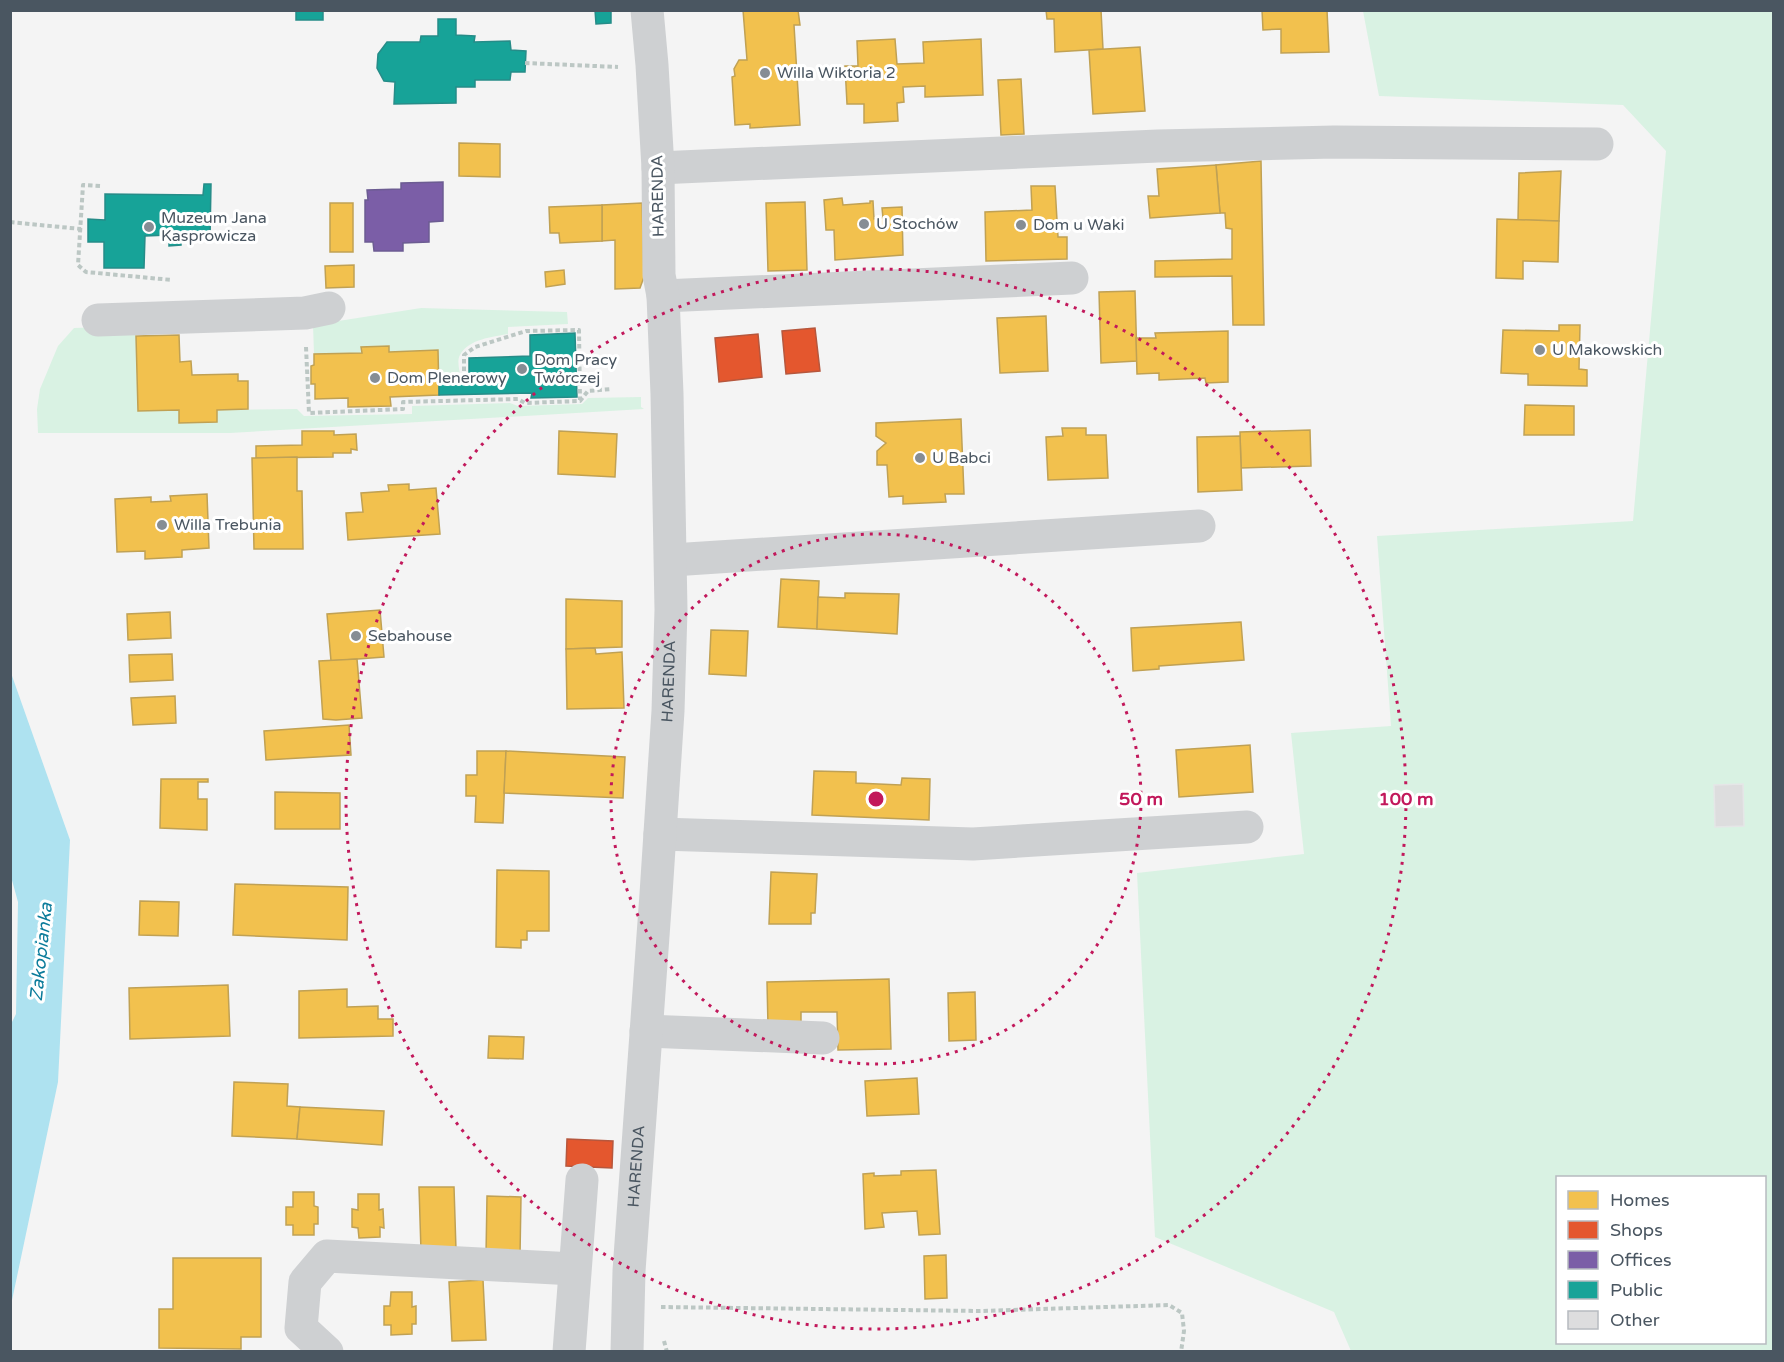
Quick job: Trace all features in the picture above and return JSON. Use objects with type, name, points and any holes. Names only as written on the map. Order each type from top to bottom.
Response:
[{"type":"street","name":"HARENDA","points":[[627,1352],[628,1306],[668,711],[672,560],[663,296],[658,275],[658,168],[647,10]]},
{"type":"street","points":[[658,168],[1158,146],[1334,142],[1598,144]]},
{"type":"street","points":[[663,296],[1072,278]]},
{"type":"street","points":[[99,320],[317,311]]},
{"type":"street","points":[[672,560],[1199,526]]},
{"type":"street","points":[[660,834],[973,844],[1247,827]]},
{"type":"street","points":[[646,1031],[823,1038]]},
{"type":"street","points":[[569,1352],[582,1180]]},
{"type":"street","points":[[327,1352],[301,1328],[305,1282],[327,1256],[574,1269]]},
{"type":"path","points":[[525,63],[620,67],[652,65]]},
{"type":"path","points":[[10,222],[81,230],[83,184],[100,186]]},
{"type":"path","points":[[317,311],[309,413],[403,409],[403,402],[518,399],[525,403],[580,401],[588,391],[612,389]]},
{"type":"path","points":[[464,371],[464,355],[488,342],[526,331],[579,330],[580,401]]},
{"type":"path","points":[[628,1306],[980,1311],[1169,1305],[1182,1313],[1184,1331],[1181,1352]]},
{"type":"green space","points":[[1363,11],[1773,11],[1773,1351],[1351,1351],[1334,1312],[1155,1237],[1137,873],[1304,854],[1291,733],[1391,726],[1377,536],[1633,521],[1666,151],[1623,105],[1379,96]]},
{"type":"green space","points":[[421,308],[567,312],[568,324],[508,327],[508,334],[475,342],[460,355],[458,362],[460,374],[439,375],[438,351],[389,352],[389,346],[362,347],[362,353],[314,354],[313,325]]},
{"type":"green space","points":[[136,326],[138,411],[179,410],[179,423],[217,422],[217,410],[297,409],[304,416],[412,414],[412,406],[510,403],[518,406],[582,404],[588,398],[641,397],[641,407],[644,409],[230,433],[38,433],[37,409],[40,389],[58,346],[74,328]]},
{"type":"water","name":"Zakopianka","points":[[11,673],[70,840],[58,1082],[11,1305],[10,1026],[16,1014],[18,902],[10,873]]},
{"type":"building: Homes","name":"Willa Wiktoria 2","points":[[743,10],[798,10],[800,25],[794,25],[800,125],[750,128],[750,124],[735,125],[732,77],[735,76],[734,69],[739,60],[747,60]]},
{"type":"building: Homes","points":[[1046,10],[1101,10],[1103,49],[1055,52],[1054,19],[1047,19]]},
{"type":"building: Homes","points":[[1262,10],[1327,10],[1329,52],[1281,53],[1281,29],[1263,30]]},
{"type":"building: Homes","points":[[895,39],[897,64],[924,63],[923,42],[981,39],[983,95],[925,97],[925,86],[903,87],[904,102],[897,103],[898,121],[864,123],[864,104],[847,104],[845,66],[858,66],[857,41]]},
{"type":"building: Homes","points":[[1140,47],[1145,111],[1093,114],[1089,50]]},
{"type":"building: Homes","points":[[1021,79],[1024,134],[1001,135],[998,80]]},
{"type":"building: Homes","points":[[459,143],[500,144],[500,177],[459,176]]},
{"type":"building: Homes","points":[[1261,161],[1264,325],[1233,325],[1232,276],[1155,277],[1155,261],[1232,259],[1232,229],[1226,228],[1225,213],[1220,213],[1216,165]]},
{"type":"building: Homes","points":[[1216,165],[1220,213],[1150,218],[1148,196],[1159,196],[1157,169]]},
{"type":"building: Homes","points":[[1561,171],[1559,221],[1518,220],[1519,173]]},
{"type":"building: Homes","name":"Dom u Waki","points":[[1031,186],[1055,186],[1058,237],[1067,237],[1067,259],[986,261],[985,212],[1032,210]]},
{"type":"building: Homes","name":"U Stochów","points":[[842,198],[843,205],[873,201],[874,219],[883,218],[882,208],[902,207],[903,255],[835,260],[834,230],[826,230],[824,200]]},
{"type":"building: Homes","points":[[805,202],[807,270],[768,271],[766,203]]},
{"type":"building: Homes","points":[[330,203],[353,203],[353,252],[330,252]]},
{"type":"building: Homes","points":[[642,203],[644,277],[640,288],[615,289],[615,240],[602,241],[602,205]]},
{"type":"building: Homes","points":[[602,205],[602,241],[560,243],[559,233],[550,233],[549,207]]},
{"type":"building: Homes","points":[[1497,219],[1559,221],[1558,262],[1523,261],[1523,279],[1496,278]]},
{"type":"building: Homes","points":[[354,265],[354,287],[326,288],[325,266]]},
{"type":"building: Homes","points":[[564,270],[565,284],[546,287],[545,272]]},
{"type":"building: Homes","points":[[1135,291],[1137,361],[1101,363],[1099,292]]},
{"type":"building: Homes","points":[[1046,316],[1048,371],[1000,373],[997,318]]},
{"type":"building: Homes","name":"U Makowskich","points":[[1559,325],[1580,325],[1579,369],[1587,370],[1587,386],[1528,385],[1528,374],[1501,373],[1503,330],[1559,331]]},
{"type":"building: Homes","points":[[1228,331],[1228,382],[1206,383],[1205,378],[1159,380],[1159,373],[1137,374],[1136,338],[1156,338],[1155,333]]},
{"type":"building: Homes","points":[[179,335],[180,362],[191,361],[192,375],[238,374],[238,381],[248,381],[248,409],[217,410],[217,422],[179,423],[179,410],[138,411],[136,336]]},
{"type":"building: Homes","name":"Dom Plenerowy","points":[[389,346],[389,352],[438,350],[439,395],[390,397],[391,406],[348,407],[348,398],[315,399],[315,384],[311,384],[314,354],[362,353],[361,347]]},
{"type":"building: Homes","points":[[1525,405],[1574,406],[1574,435],[1524,435]]},
{"type":"building: Homes","name":"U Babci","points":[[961,419],[964,494],[945,494],[946,502],[903,504],[903,496],[889,497],[887,465],[877,465],[877,451],[886,443],[876,436],[876,423]]},
{"type":"building: Homes","points":[[1062,428],[1086,428],[1086,435],[1106,435],[1108,478],[1048,480],[1046,437],[1063,436]]},
{"type":"building: Homes","points":[[1310,430],[1311,466],[1241,468],[1240,432]]},
{"type":"building: Homes","points":[[302,431],[334,431],[334,435],[356,434],[357,450],[351,449],[351,453],[333,453],[333,457],[256,458],[256,446],[302,445]]},
{"type":"building: Homes","points":[[559,431],[617,434],[615,477],[558,474]]},
{"type":"building: Homes","points":[[1240,436],[1242,490],[1198,492],[1197,437]]},
{"type":"building: Homes","points":[[297,457],[297,491],[302,491],[303,549],[254,549],[252,458]]},
{"type":"building: Homes","points":[[409,484],[409,490],[436,488],[440,534],[348,540],[346,513],[363,512],[361,493],[389,491],[388,485]]},
{"type":"building: Homes","name":"Willa Trebunia","points":[[207,494],[209,548],[182,550],[182,557],[145,559],[145,551],[117,552],[115,499],[151,497],[151,502],[171,501],[170,496]]},
{"type":"building: Homes","points":[[781,579],[819,581],[817,629],[778,627]]},
{"type":"building: Homes","points":[[845,593],[899,594],[897,634],[817,629],[818,597],[845,598]]},
{"type":"building: Homes","points":[[566,599],[622,601],[622,647],[566,649]]},
{"type":"building: Homes","name":"Sebahouse","points":[[380,610],[384,657],[331,661],[327,614]]},
{"type":"building: Homes","points":[[170,612],[171,638],[128,640],[127,614]]},
{"type":"building: Homes","points":[[1241,622],[1244,660],[1159,666],[1159,669],[1133,671],[1131,628]]},
{"type":"building: Homes","points":[[711,630],[748,631],[746,676],[709,674]]},
{"type":"building: Homes","points":[[595,648],[596,654],[622,652],[624,708],[567,709],[566,649]]},
{"type":"building: Homes","points":[[172,654],[173,680],[130,682],[129,655]]},
{"type":"building: Homes","points":[[357,659],[362,718],[323,719],[319,661]]},
{"type":"building: Homes","points":[[175,696],[176,723],[133,725],[131,698]]},
{"type":"building: Homes","points":[[349,725],[351,755],[266,760],[264,731]]},
{"type":"building: Homes","points":[[1250,745],[1253,792],[1179,797],[1176,750]]},
{"type":"building: Homes","points":[[477,751],[506,751],[503,823],[475,822],[476,796],[466,796],[466,775],[477,775]]},
{"type":"building: Homes","points":[[506,751],[625,757],[623,798],[504,793]]},
{"type":"building: Homes","points":[[814,771],[856,772],[856,783],[901,785],[902,778],[930,779],[929,820],[812,815]]},
{"type":"building: Homes","points":[[161,779],[208,779],[208,782],[198,782],[198,799],[207,799],[207,830],[160,828]]},
{"type":"building: Homes","points":[[275,792],[340,793],[340,829],[275,829]]},
{"type":"building: Homes","points":[[497,870],[549,871],[549,931],[527,931],[527,940],[521,940],[521,948],[496,947]]},
{"type":"building: Homes","points":[[771,872],[817,874],[815,913],[811,913],[811,924],[769,924]]},
{"type":"building: Homes","points":[[235,884],[348,887],[347,940],[233,935]]},
{"type":"building: Homes","points":[[140,901],[179,902],[178,936],[139,935]]},
{"type":"building: Homes","points":[[889,979],[891,1049],[838,1050],[837,1012],[801,1012],[801,1026],[768,1026],[767,982]]},
{"type":"building: Homes","points":[[228,985],[230,1036],[130,1039],[129,988]]},
{"type":"building: Homes","points":[[347,989],[347,1007],[378,1006],[378,1019],[393,1019],[393,1036],[299,1038],[299,991]]},
{"type":"building: Homes","points":[[975,992],[976,1040],[949,1041],[948,993]]},
{"type":"building: Homes","points":[[489,1036],[524,1037],[523,1059],[488,1058]]},
{"type":"building: Homes","points":[[917,1078],[919,1114],[867,1116],[865,1081]]},
{"type":"building: Homes","points":[[234,1082],[288,1084],[287,1106],[300,1107],[297,1139],[232,1136]]},
{"type":"building: Homes","points":[[300,1107],[384,1111],[382,1145],[297,1139]]},
{"type":"building: Homes","points":[[936,1170],[940,1234],[919,1235],[917,1211],[882,1213],[884,1227],[865,1229],[863,1174],[901,1175],[901,1171]]},
{"type":"building: Homes","points":[[419,1187],[454,1187],[456,1250],[421,1251]]},
{"type":"building: Homes","points":[[293,1192],[314,1192],[314,1206],[318,1207],[318,1224],[314,1224],[314,1235],[293,1235],[293,1225],[286,1225],[286,1207],[293,1207]]},
{"type":"building: Homes","points":[[358,1194],[379,1194],[379,1210],[383,1209],[384,1228],[380,1227],[380,1237],[359,1238],[358,1228],[352,1227],[352,1209],[358,1210]]},
{"type":"building: Homes","points":[[487,1196],[521,1197],[520,1255],[486,1255]]},
{"type":"building: Homes","points":[[946,1255],[947,1298],[925,1299],[924,1256]]},
{"type":"building: Homes","points":[[173,1258],[261,1258],[261,1337],[241,1337],[241,1349],[159,1348],[159,1309],[173,1309]]},
{"type":"building: Homes","points":[[483,1280],[486,1340],[452,1341],[449,1282]]},
{"type":"building: Homes","points":[[391,1292],[412,1292],[412,1307],[416,1306],[416,1324],[412,1324],[412,1334],[391,1335],[391,1325],[384,1325],[384,1306],[390,1306]]},
{"type":"building: Shops","points":[[815,328],[820,371],[786,374],[782,331]]},
{"type":"building: Shops","points":[[758,334],[762,377],[719,382],[715,338]]},
{"type":"building: Shops","points":[[567,1139],[613,1141],[612,1168],[566,1166]]},
{"type":"building: Offices","points":[[443,182],[443,221],[429,222],[429,242],[403,243],[403,251],[374,251],[373,242],[365,242],[367,190],[401,189],[401,183]]},
{"type":"building: Public","points":[[296,10],[323,10],[323,20],[296,20]]},
{"type":"building: Public","points":[[595,10],[611,10],[611,23],[596,24]]},
{"type":"building: Public","points":[[438,19],[456,19],[456,35],[475,36],[474,42],[510,41],[511,50],[526,51],[525,72],[511,72],[510,80],[475,80],[475,87],[456,87],[456,103],[394,104],[395,82],[384,81],[377,68],[378,54],[387,42],[420,42],[421,36],[438,36]]},
{"type":"building: Public","name":"Muzeum Jana Kasprowicza","points":[[204,184],[211,184],[210,237],[181,237],[181,245],[169,246],[169,235],[145,236],[144,268],[104,268],[104,242],[88,242],[88,219],[105,220],[105,194],[203,195]]},
{"type":"building: Public","name":"Dom Pracy Twórczej","points":[[575,333],[577,397],[531,398],[532,393],[439,395],[439,380],[469,379],[469,358],[530,356],[530,335]]},
{"type":"building: Other","points":[[1743,784],[1744,826],[1715,827],[1714,785]]},
{"type":"place","name":"Willa Wiktoria 2","points":[[765,73]]},
{"type":"place","name":"U Stochów","points":[[864,224]]},
{"type":"place","name":"Dom u Waki","points":[[1021,225]]},
{"type":"place","name":"Muzeum Jana Kasprowicza","points":[[149,227]]},
{"type":"place","name":"U Makowskich","points":[[1540,350]]},
{"type":"place","name":"Dom Pracy Twórczej","points":[[522,369]]},
{"type":"place","name":"Dom Plenerowy","points":[[375,378]]},
{"type":"place","name":"U Babci","points":[[920,458]]},
{"type":"place","name":"Willa Trebunia","points":[[162,525]]},
{"type":"place","name":"Sebahouse","points":[[356,636]]}]
